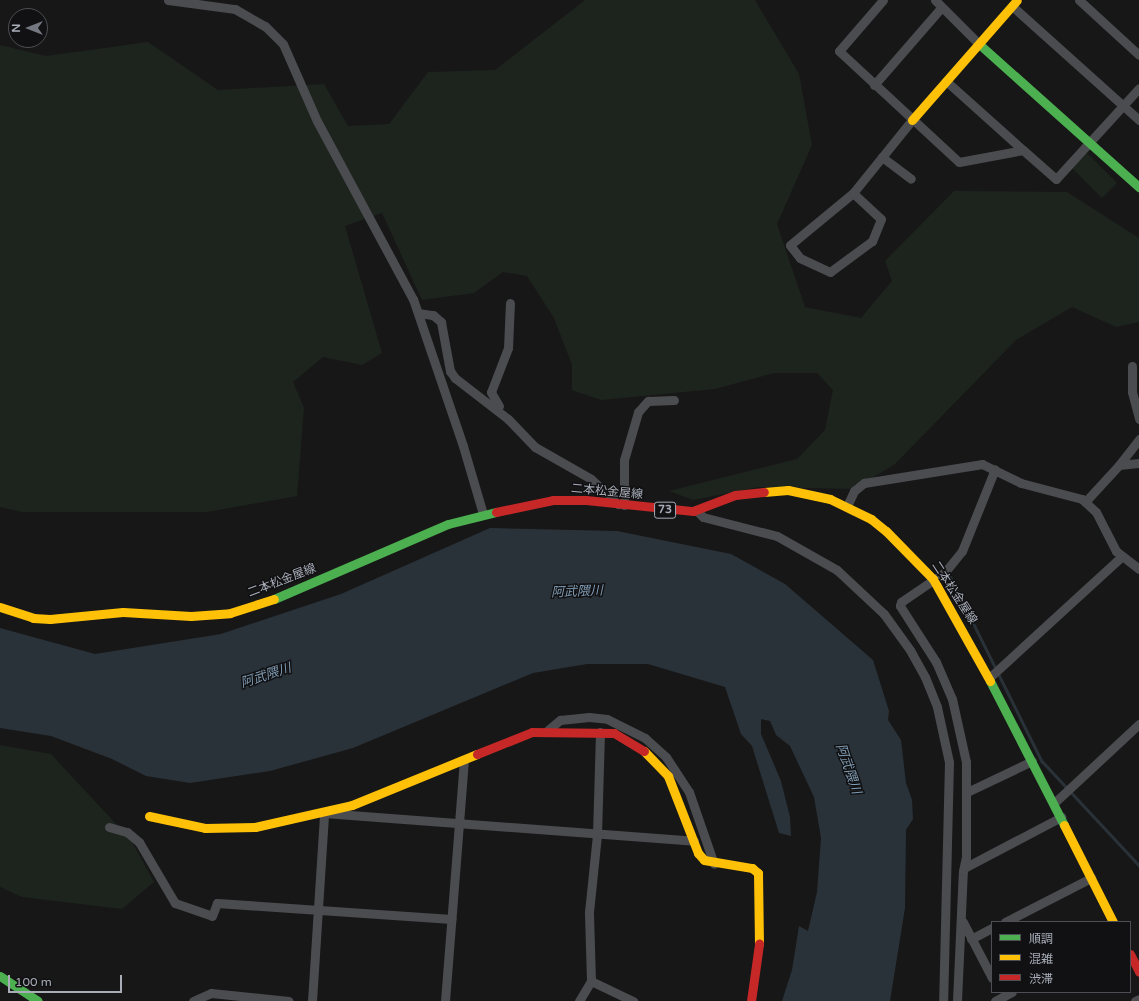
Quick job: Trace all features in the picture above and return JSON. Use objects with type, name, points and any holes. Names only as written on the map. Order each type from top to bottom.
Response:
[{"type":"main road","points":[[912,120],[1015,3]]},
{"type":"main road","points":[[979,44],[1139,187]]},
{"type":"main road","name":"二本松金屋線","points":[[0,607],[33,618],[50,619],[123,612],[191,616],[230,613],[271,600],[448,524],[483,514],[553,500],[696,510],[735,495],[788,490],[847,506],[871,520],[906,547],[933,579],[993,674],[1032,761],[1113,921]]},
{"type":"main road","points":[[149,816],[205,828],[255,826],[324,813],[411,783],[532,732],[548,730],[614,733],[628,740],[657,762],[676,792],[694,841],[704,860],[714,864],[752,868],[760,876],[761,931],[751,1001]]},
{"type":"main road","points":[[1131,956],[1139,971]]},
{"type":"main road","points":[[0,976],[38,1001]]},
{"type":"street","points":[[168,0],[236,5],[265,26],[283,44],[317,121],[399,270],[418,313],[463,446],[483,514]]},
{"type":"street","points":[[883,0],[839,51],[959,162],[1023,150]]},
{"type":"street","points":[[935,0],[941,8],[979,44]]},
{"type":"street","points":[[1078,0],[1139,55]]},
{"type":"street","points":[[1015,3],[1139,120]]},
{"type":"street","points":[[874,85],[941,8]]},
{"type":"street","points":[[946,81],[1056,179],[1139,88]]},
{"type":"street","points":[[853,193],[881,219],[872,241],[830,272],[800,258],[790,245],[853,193],[912,120]]},
{"type":"street","points":[[882,157],[911,179]]},
{"type":"street","points":[[505,416],[491,392],[508,348],[510,303]]},
{"type":"street","points":[[418,313],[433,315],[441,322],[450,371],[455,378],[505,416],[535,448],[591,479],[621,504]]},
{"type":"street","points":[[1132,366],[1132,392],[1139,419]]},
{"type":"street","points":[[621,504],[624,460],[638,412],[648,401],[674,400]]},
{"type":"street","points":[[1086,502],[1120,465],[1139,439]]},
{"type":"street","points":[[1120,465],[1139,463]]},
{"type":"street","points":[[847,506],[854,491],[864,483],[966,465],[982,464],[1021,483],[1086,502],[1096,512],[1112,546],[1121,557],[1139,569]]},
{"type":"street","points":[[957,1001],[967,792],[960,725],[952,699],[936,662],[900,606],[952,565],[968,542],[995,469]]},
{"type":"street","points":[[696,510],[703,517],[777,536],[837,570],[884,614],[910,650],[925,677],[938,707],[949,762],[943,1001]]},
{"type":"street","points":[[993,674],[1121,557]]},
{"type":"street","points":[[548,730],[560,720],[589,717],[607,719],[645,738],[666,757],[689,792],[714,864]]},
{"type":"street","points":[[1054,803],[1139,724]]},
{"type":"street","points":[[579,1001],[591,981],[589,912],[597,834],[600,732]]},
{"type":"street","points":[[445,1001],[464,760]]},
{"type":"street","points":[[967,792],[1032,761]]},
{"type":"street","points":[[312,1001],[319,912],[324,813],[694,841]]},
{"type":"street","points":[[964,868],[1061,817]]},
{"type":"street","points":[[108,827],[127,832],[138,842],[176,902],[212,916],[217,903],[319,912],[451,919]]},
{"type":"street","points":[[1007,921],[1091,878]]},
{"type":"street","points":[[962,921],[991,976]]},
{"type":"street","points":[[971,939],[991,929]]},
{"type":"street","points":[[591,981],[633,1001]]},
{"type":"street","points":[[193,1001],[211,993],[289,1001]]},
{"type":"street","points":[[1000,998],[1010,993]]},
{"type":"street","points":[[1135,1001],[1139,999]]},
{"type":"shaded area","points":[[585,0],[755,0],[799,74],[812,145],[777,224],[805,307],[861,318],[892,281],[885,261],[954,191],[1067,192],[1139,238],[1139,322],[1116,327],[1072,307],[1016,340],[895,464],[854,489],[759,487],[693,500],[669,491],[797,459],[825,430],[833,390],[817,373],[774,373],[715,389],[601,400],[572,390],[572,365],[554,318],[527,276],[503,272],[474,293],[422,300],[382,213],[345,226],[382,353],[362,365],[323,357],[293,382],[304,408],[297,496],[207,512],[22,512],[0,507],[0,45],[46,56],[148,42],[218,90],[324,84],[348,126],[389,124],[428,72],[495,70]]},
{"type":"shaded area","points":[[1087,153],[1117,183],[1102,198],[1072,168]]},
{"type":"shaded area","points":[[0,745],[51,754],[131,840],[154,882],[122,909],[22,897],[0,887]]},
{"type":"water","name":"阿武隈川","points":[[490,528],[617,531],[731,554],[785,584],[873,660],[889,711],[888,720],[901,740],[906,783],[912,800],[913,819],[906,830],[905,908],[890,1001],[782,1001],[792,970],[799,926],[808,931],[817,892],[821,838],[814,797],[790,746],[776,735],[770,721],[761,719],[761,734],[781,781],[790,817],[791,836],[779,833],[752,746],[741,734],[725,687],[648,664],[587,664],[533,673],[353,748],[270,771],[190,783],[146,776],[112,759],[51,736],[0,728],[0,628],[95,654],[221,634],[341,594]]},
{"type":"waterway","points":[[950,576],[1042,761],[1139,865]]},
{"type":"traffic: fast","points":[[979,44],[1139,187]]},
{"type":"traffic: fast","points":[[274,599],[448,524],[496,512]]},
{"type":"traffic: fast","points":[[990,681],[1064,825]]},
{"type":"traffic: fast","points":[[0,976],[38,1001]]},
{"type":"traffic: slow","points":[[912,120],[1017,0]]},
{"type":"traffic: slow","points":[[764,492],[788,490],[830,499],[871,519],[886,531],[933,579],[990,681]]},
{"type":"traffic: slow","points":[[0,607],[33,618],[50,619],[123,612],[191,616],[230,613],[274,599]]},
{"type":"traffic: slow","points":[[644,751],[668,776],[698,853],[704,860],[752,868],[758,873],[759,944]]},
{"type":"traffic: slow","points":[[149,816],[205,828],[255,827],[352,805],[477,754]]},
{"type":"traffic: slow","points":[[1064,825],[1112,921]]},
{"type":"traffic: jam","points":[[496,512],[553,500],[586,500],[693,511],[735,495],[764,492]]},
{"type":"traffic: jam","points":[[477,754],[532,732],[614,733],[644,751]]},
{"type":"traffic: jam","points":[[751,1001],[759,944]]},
{"type":"traffic: jam","points":[[1131,956],[1139,972]]}]
